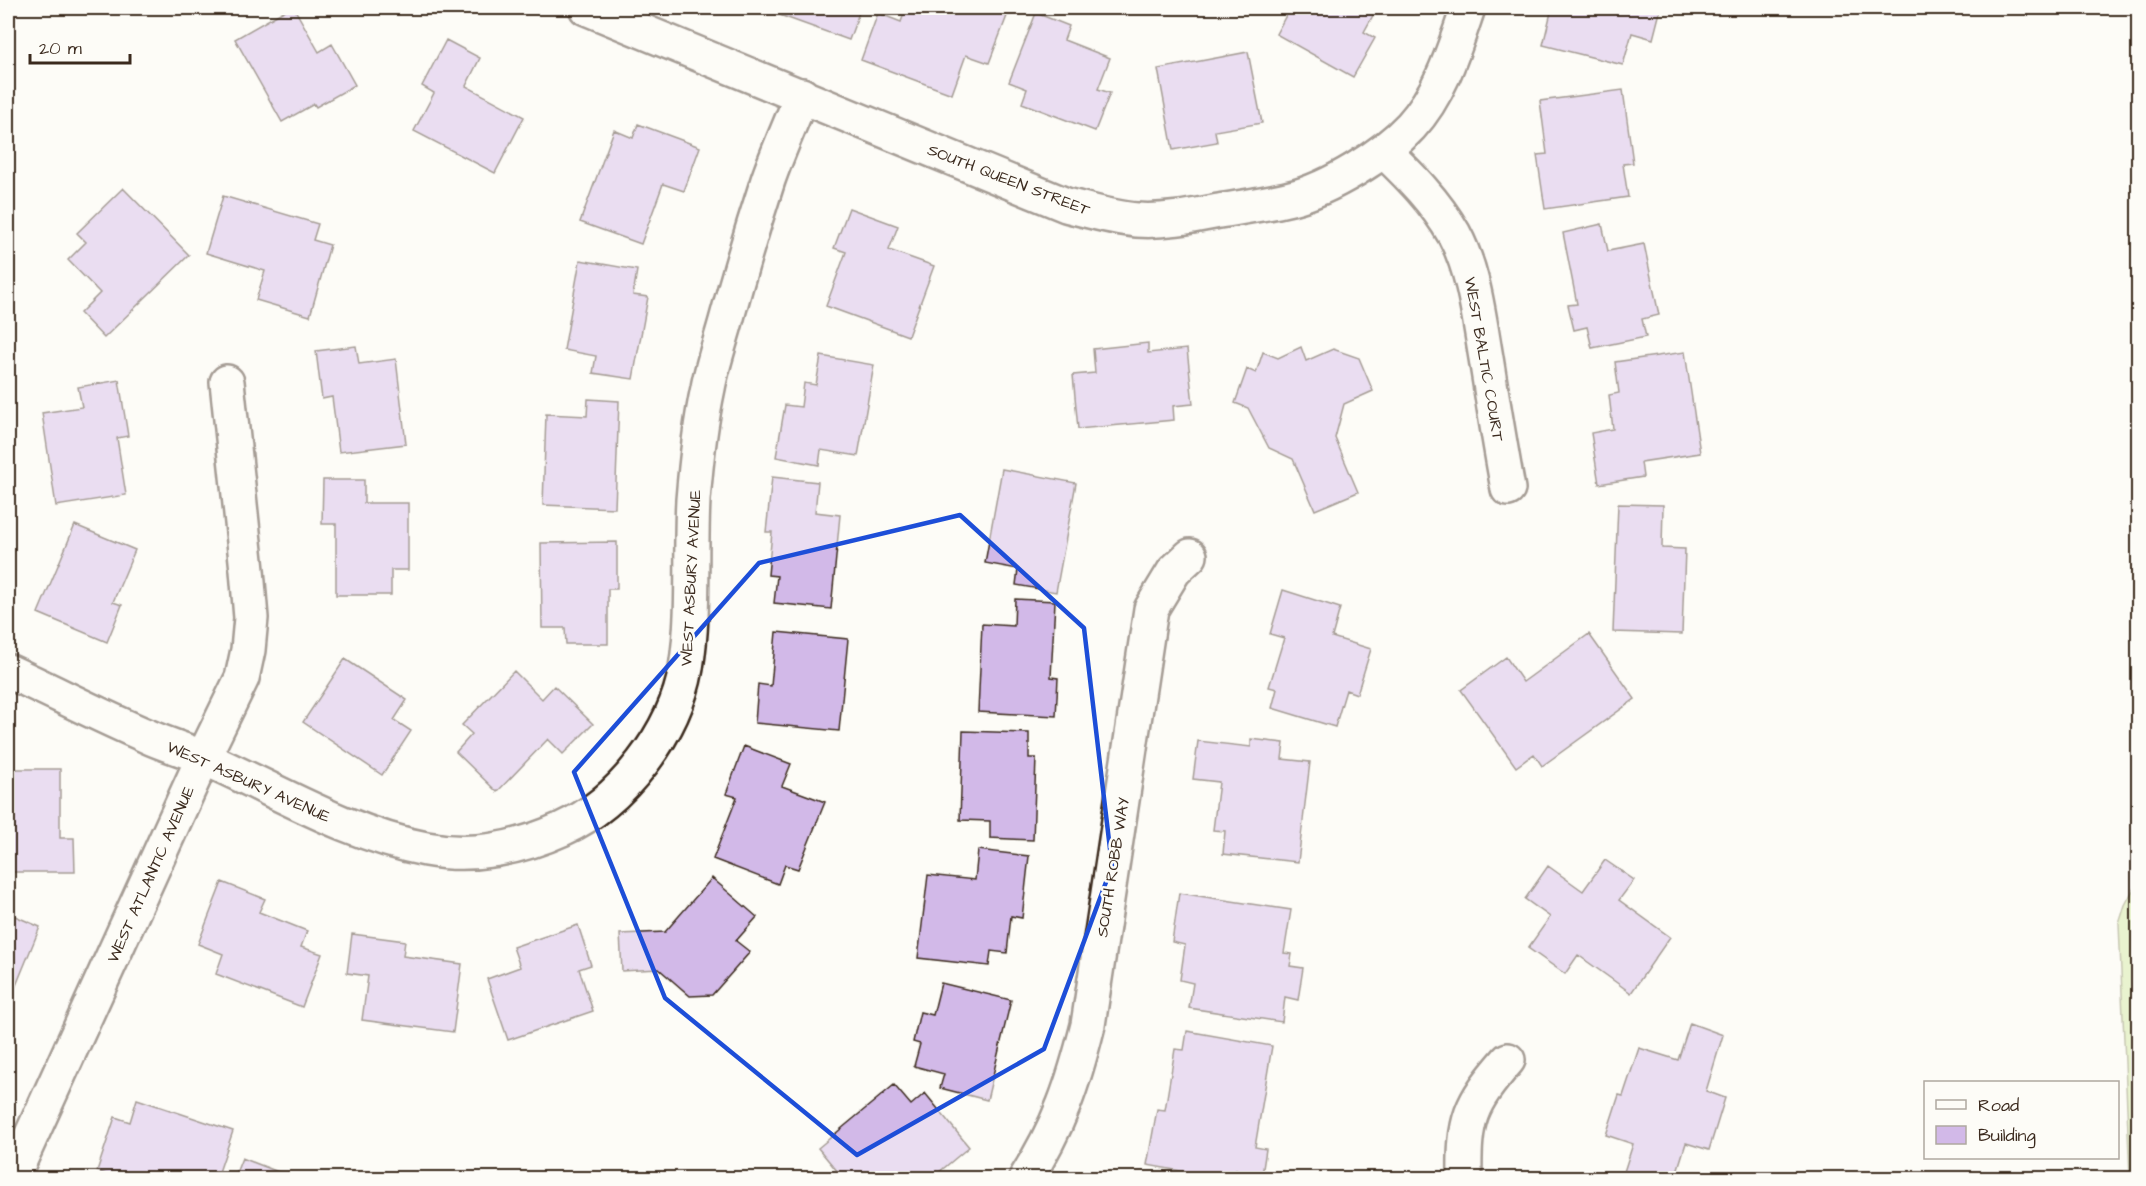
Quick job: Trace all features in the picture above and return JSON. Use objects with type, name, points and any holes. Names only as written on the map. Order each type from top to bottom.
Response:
[{"type":"street","name":"SOUTH QUEEN STREET","points":[[586,8],[1066,205],[1107,216],[1139,220],[1184,217],[1292,198],[1322,188],[1384,151],[1411,126],[1431,98],[1449,61],[1468,8]]},
{"type":"street","name":"WEST ASBURY AVENUE","points":[[8,671],[150,738],[203,758],[354,828],[393,842],[421,848],[465,851],[506,848],[542,838],[583,820],[636,773],[656,742],[672,710],[686,670],[693,561],[693,501],[698,445],[708,387],[742,261],[770,176],[802,95]]},
{"type":"street","name":"WEST BALTIC COURT","points":[[1384,151],[1419,184],[1438,207],[1455,236],[1469,270],[1508,489]]},
{"type":"street","name":"WEST ATLANTIC AVENUE","points":[[12,1179],[203,758],[242,678],[248,650],[250,618],[227,382]]},
{"type":"street","name":"SOUTH ROBB WAY","points":[[1026,1179],[1062,1112],[1076,1074],[1088,1025],[1151,609],[1174,571],[1190,556]]},
{"type":"street","points":[[1465,1179],[1465,1135],[1470,1114],[1484,1089],[1508,1060]]},
{"type":"highlighted area","points":[[960,515],[1084,628],[1112,866],[1044,1049],[857,1155],[665,998],[574,772],[759,563]]},
{"type":"green space","points":[[2138,881],[2138,1178],[2130,1178],[2119,924],[2125,905]]},
{"type":"building","points":[[289,8],[294,8],[319,52],[332,44],[355,85],[316,107],[314,104],[282,122],[235,39]]},
{"type":"building","points":[[760,8],[852,8],[860,10],[849,40]]},
{"type":"building","points":[[906,8],[929,8],[941,12],[942,8],[985,8],[1007,16],[989,63],[966,55],[952,94],[861,60],[878,13],[901,22]]},
{"type":"building","points":[[1290,8],[1377,8],[1364,32],[1375,38],[1353,77],[1276,34]]},
{"type":"building","points":[[1552,8],[1661,8],[1653,39],[1632,33],[1623,65],[1543,45]]},
{"type":"building","points":[[1036,13],[1069,26],[1064,40],[1110,58],[1098,89],[1110,93],[1095,131],[1022,103],[1027,89],[1009,82]]},
{"type":"building","points":[[446,40],[480,58],[466,86],[524,117],[495,173],[414,131],[434,93],[422,86]]},
{"type":"building","points":[[1248,52],[1262,123],[1215,131],[1217,142],[1173,150],[1158,69]]},
{"type":"building","points":[[1623,90],[1633,163],[1623,164],[1628,197],[1545,209],[1537,155],[1547,154],[1540,101]]},
{"type":"building","points":[[638,124],[700,147],[684,191],[663,184],[641,244],[580,222],[614,130],[633,138]]},
{"type":"building","points":[[123,188],[189,255],[104,338],[80,313],[100,293],[68,260],[86,242],[77,233]]},
{"type":"building","points":[[223,196],[318,224],[313,240],[330,245],[310,316],[256,300],[265,271],[206,253]]},
{"type":"building","points":[[849,208],[898,226],[889,250],[934,266],[908,336],[826,306],[846,252],[834,248]]},
{"type":"building","points":[[1602,224],[1608,251],[1644,244],[1659,315],[1642,319],[1646,337],[1592,348],[1587,327],[1574,330],[1568,305],[1577,304],[1563,233]]},
{"type":"building","points":[[580,260],[637,270],[633,295],[648,297],[633,379],[593,373],[596,356],[564,350]]},
{"type":"building","points":[[1148,343],[1148,353],[1187,349],[1193,404],[1173,406],[1174,420],[1078,429],[1073,375],[1095,373],[1093,349]]},
{"type":"building","points":[[356,346],[359,364],[396,359],[406,444],[339,452],[332,397],[322,399],[316,351]]},
{"type":"building","points":[[1301,347],[1306,361],[1333,349],[1359,358],[1373,391],[1344,404],[1335,438],[1358,492],[1315,510],[1293,459],[1269,448],[1248,408],[1235,403],[1247,369],[1256,373],[1263,352],[1278,358]]},
{"type":"building","points":[[1685,352],[1700,453],[1641,462],[1643,477],[1599,484],[1591,433],[1613,429],[1609,395],[1619,393],[1615,362]]},
{"type":"building","points":[[821,356],[874,365],[858,456],[821,450],[819,465],[776,457],[785,405],[801,407],[804,383],[816,385]]},
{"type":"building","points":[[119,380],[128,436],[117,438],[126,495],[56,506],[42,413],[82,407],[78,387]]},
{"type":"building","points":[[588,399],[619,401],[615,508],[543,505],[546,414],[587,416]]},
{"type":"building","points":[[1002,469],[1076,483],[1056,592],[1016,585],[1018,569],[985,563]]},
{"type":"building","points":[[772,477],[818,482],[815,512],[840,515],[831,609],[774,603],[777,576],[768,575],[772,532],[766,532]]},
{"type":"building","points":[[323,480],[364,480],[364,503],[408,503],[408,570],[391,570],[391,595],[336,595],[336,524],[322,524]]},
{"type":"building","points":[[1618,504],[1663,505],[1662,548],[1685,549],[1682,634],[1613,632]]},
{"type":"building","points":[[75,525],[135,550],[113,602],[122,605],[107,642],[38,613]]},
{"type":"building","points":[[617,542],[617,589],[608,589],[608,644],[566,644],[565,628],[542,628],[541,543]]},
{"type":"building","points":[[1283,590],[1340,608],[1332,637],[1371,649],[1357,694],[1346,690],[1335,727],[1272,708],[1277,689],[1269,687],[1284,638],[1270,634]]},
{"type":"building","points":[[1015,599],[1055,601],[1051,677],[1058,678],[1056,716],[978,712],[982,624],[1014,626]]},
{"type":"building","points":[[776,632],[848,639],[839,731],[755,723],[758,684],[771,686]]},
{"type":"building","points":[[1589,634],[1635,699],[1542,766],[1534,754],[1516,767],[1461,690],[1506,657],[1523,682]]},
{"type":"building","points":[[345,659],[407,700],[394,720],[411,731],[382,775],[303,722]]},
{"type":"building","points":[[514,671],[542,699],[554,686],[593,724],[563,754],[548,739],[497,792],[456,752],[472,734],[462,725]]},
{"type":"building","points":[[963,731],[1029,733],[1029,758],[1036,758],[1033,840],[990,838],[990,821],[960,820]]},
{"type":"building","points":[[1251,739],[1284,743],[1282,759],[1310,762],[1298,862],[1223,854],[1225,831],[1213,830],[1219,782],[1193,779],[1198,741],[1251,747]]},
{"type":"building","points":[[744,746],[791,764],[782,786],[825,802],[798,869],[785,865],[778,884],[713,859],[737,797],[726,794]]},
{"type":"building","points":[[8,769],[60,769],[60,838],[74,838],[75,872],[8,872]]},
{"type":"building","points":[[978,850],[1029,856],[1022,918],[1011,916],[1007,953],[991,951],[989,966],[918,958],[928,875],[975,880]]},
{"type":"building","points":[[1605,860],[1634,880],[1619,900],[1670,937],[1631,993],[1578,955],[1565,974],[1528,948],[1550,917],[1525,899],[1548,866],[1583,891]]},
{"type":"building","points":[[712,878],[757,917],[736,941],[750,952],[712,995],[690,996],[659,969],[622,971],[620,934],[665,932]]},
{"type":"building","points":[[222,882],[265,899],[259,912],[307,931],[301,947],[322,954],[302,1007],[216,974],[223,954],[198,944]]},
{"type":"building","points":[[1179,893],[1291,910],[1284,953],[1292,954],[1290,966],[1303,968],[1298,1000],[1285,997],[1282,1022],[1189,1008],[1193,983],[1180,980],[1185,945],[1172,942]]},
{"type":"building","points":[[8,913],[40,927],[8,1005]]},
{"type":"building","points":[[578,925],[591,965],[579,969],[593,1011],[508,1040],[487,979],[520,967],[513,947]]},
{"type":"building","points":[[352,934],[405,941],[403,956],[462,964],[453,1032],[362,1020],[368,976],[347,973]]},
{"type":"building","points":[[941,983],[1011,1000],[987,1100],[940,1088],[944,1074],[914,1066],[920,1044],[913,1042],[920,1012],[933,1015]]},
{"type":"building","points":[[1690,1023],[1723,1035],[1706,1091],[1725,1098],[1709,1150],[1686,1143],[1675,1178],[1622,1178],[1633,1144],[1606,1135],[1619,1095],[1623,1096],[1639,1048],[1678,1060]]},
{"type":"building","points":[[1187,1031],[1272,1046],[1255,1147],[1266,1149],[1262,1175],[1236,1170],[1235,1178],[1220,1178],[1147,1165],[1157,1109],[1165,1110],[1175,1049],[1184,1050]]},
{"type":"building","points":[[894,1085],[911,1105],[925,1093],[969,1147],[932,1178],[843,1178],[818,1148]]},
{"type":"building","points":[[137,1099],[233,1131],[217,1178],[118,1178],[97,1171],[115,1117],[130,1122]]},
{"type":"building","points":[[242,1158],[294,1178],[234,1178]]}]
